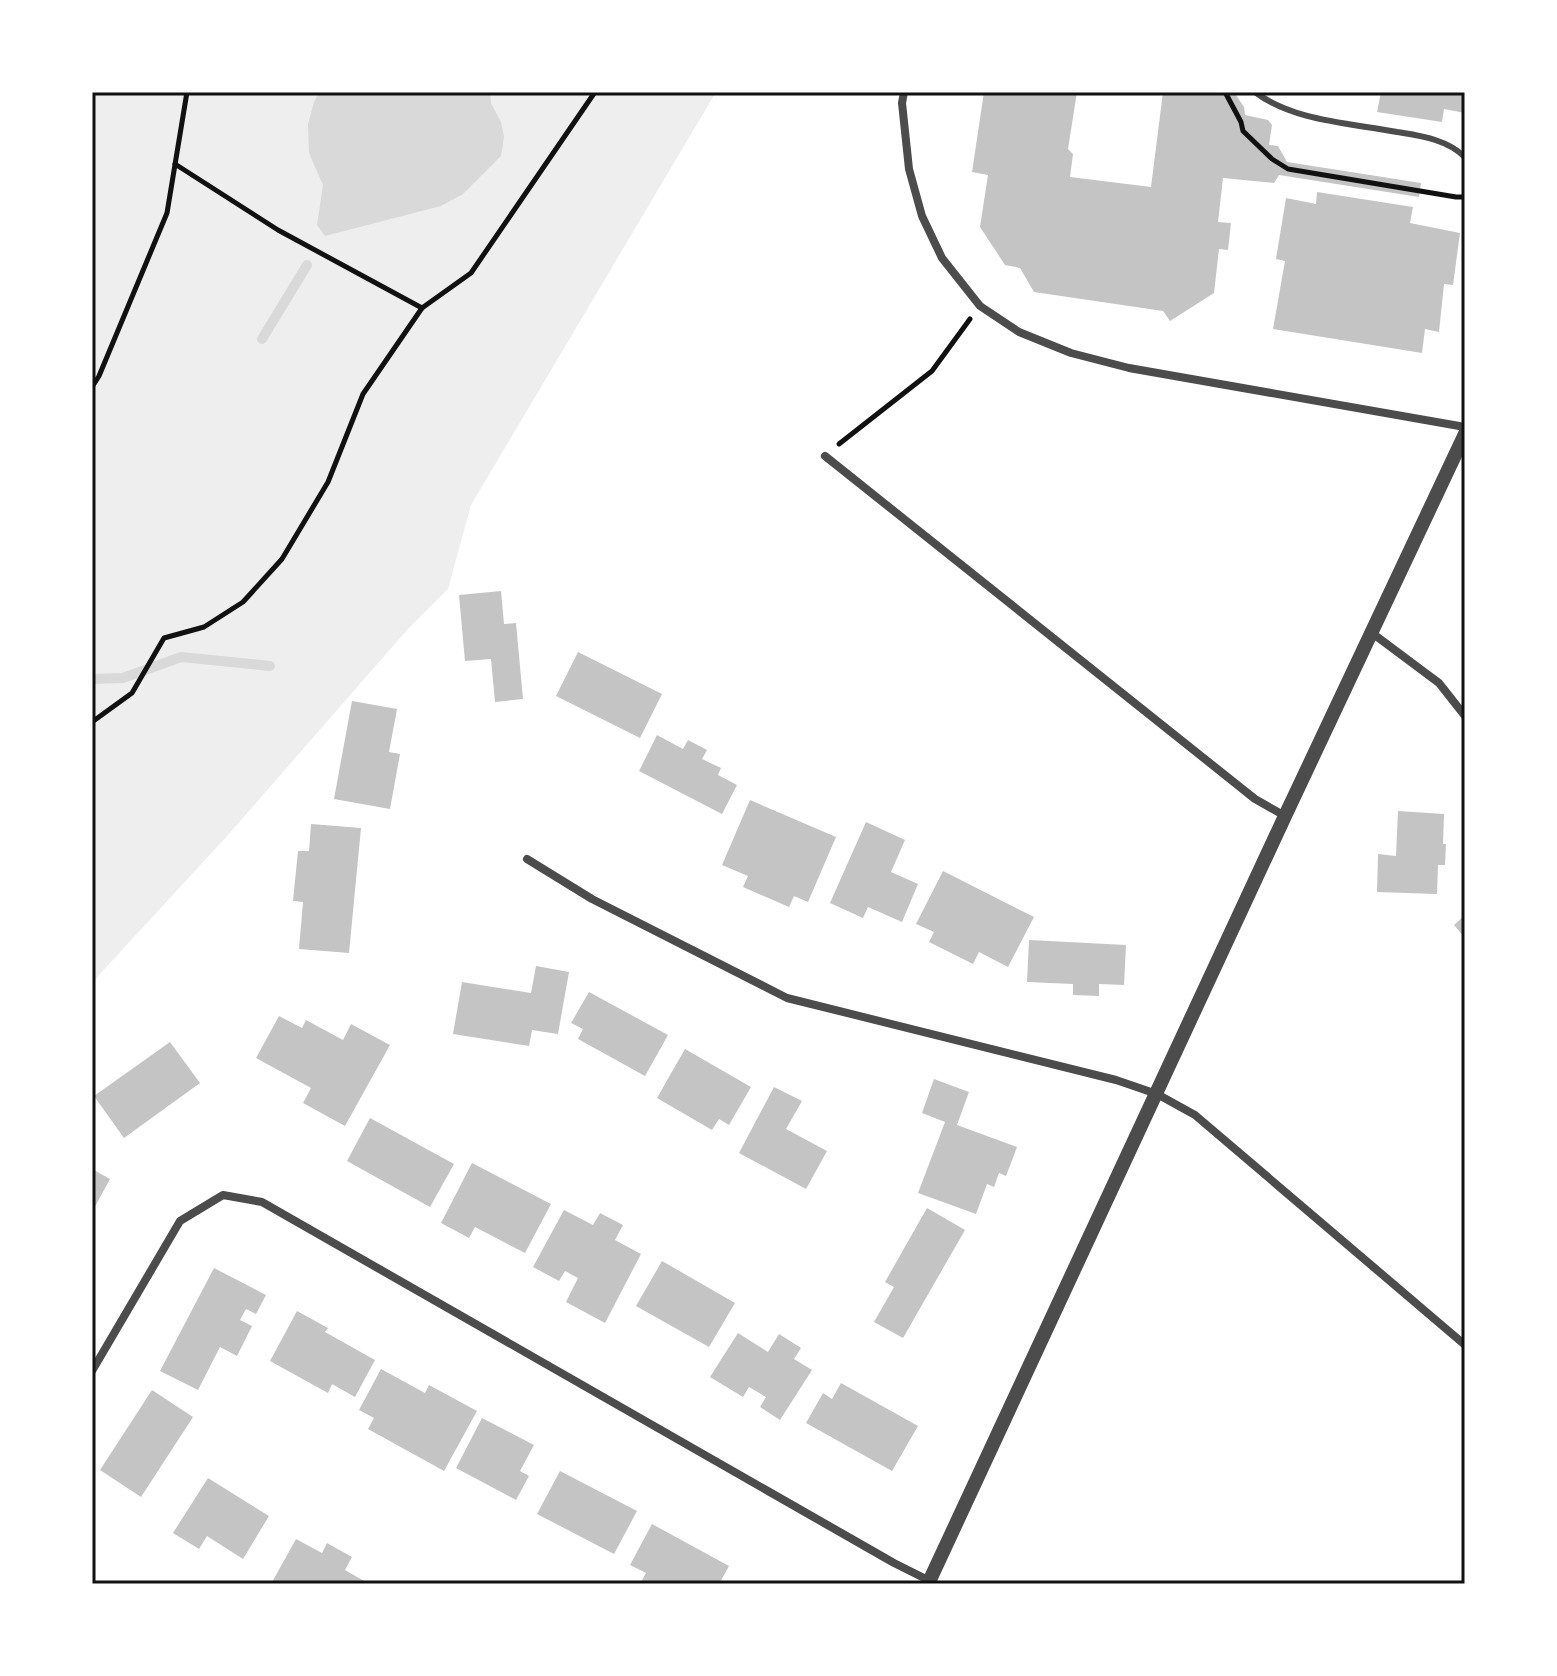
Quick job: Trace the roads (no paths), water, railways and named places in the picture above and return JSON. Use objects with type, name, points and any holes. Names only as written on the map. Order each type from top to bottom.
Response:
[{"type":"street","points":[[904,92],[902,103],[909,169],[922,216],[942,258],[980,306],[1019,332],[1071,353],[1129,368],[1465,427]]},
{"type":"street","points":[[92,1371],[180,1221],[223,1195],[262,1202],[931,1583],[1465,434]]},
{"type":"street","points":[[825,456],[1255,799],[1285,816]]},
{"type":"street","points":[[1372,633],[1439,683],[1465,716]]},
{"type":"street","points":[[527,859],[592,899],[787,998],[1116,1080],[1157,1094],[1195,1115],[1465,1345]]},
{"type":"lane","points":[[1255,92],[1268,102],[1303,115],[1433,139],[1465,157]]},
{"type":"waterway","points":[[262,339],[307,265]]},
{"type":"waterway","points":[[92,679],[123,678],[181,657],[270,666]]}]
